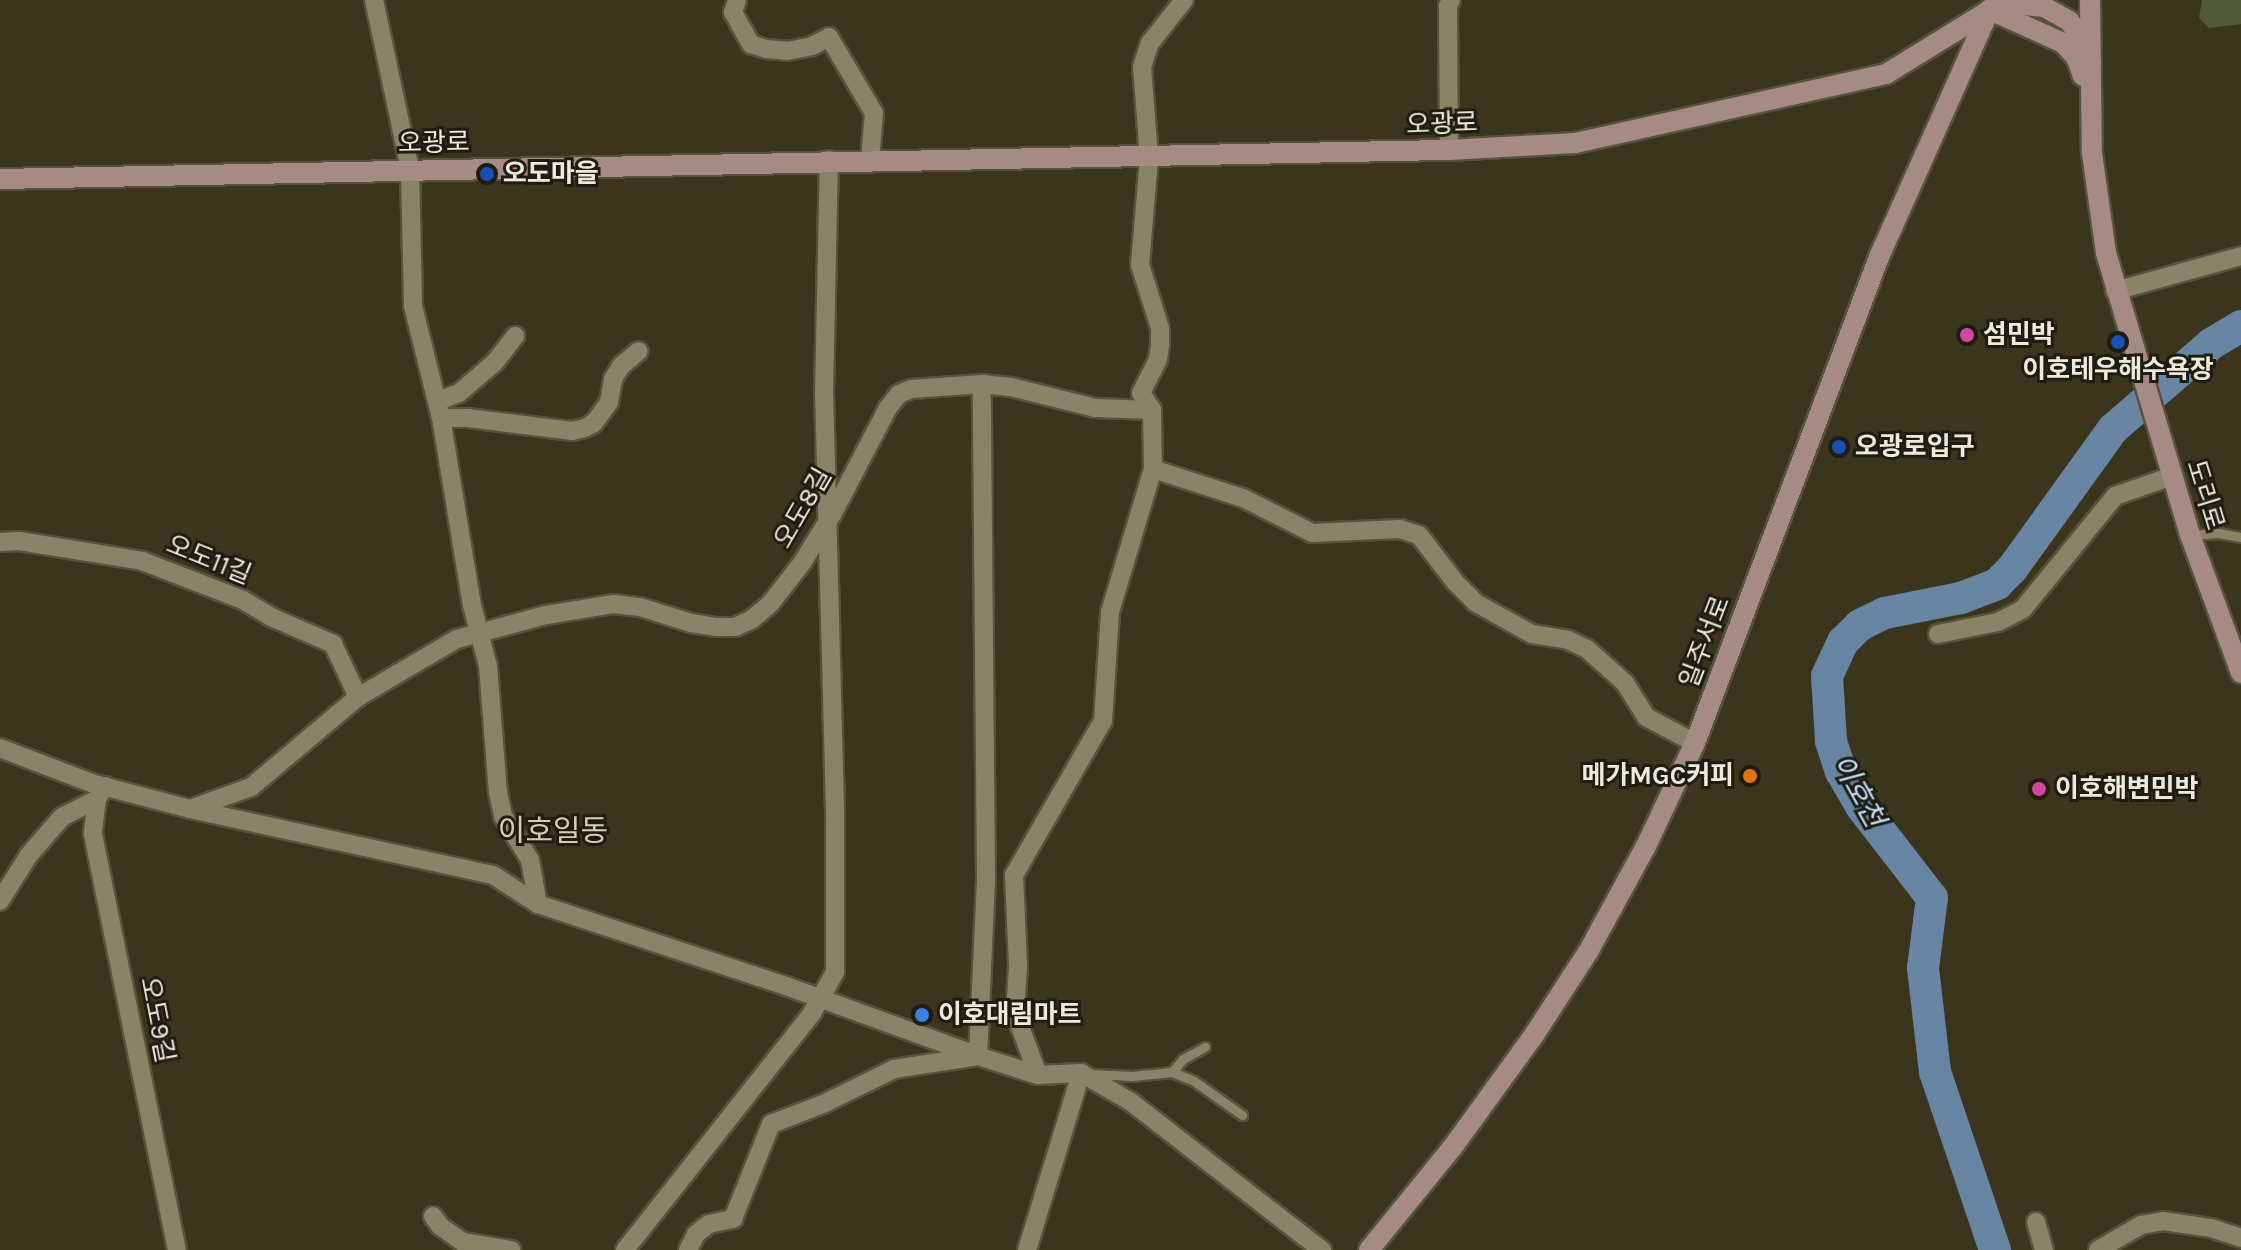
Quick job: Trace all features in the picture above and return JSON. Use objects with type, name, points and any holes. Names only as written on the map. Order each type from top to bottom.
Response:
[{"type":"main road","points":[[2090,0],[2089,101],[2098,203],[2115,291]]},
{"type":"main road","points":[[1992,5],[2030,3],[2057,13],[2077,29],[2091,62]]},
{"type":"main road","name":"오광로","points":[[0,179],[870,159],[1149,157],[1449,150],[1575,143],[1886,74],[1992,5]]},
{"type":"main road","points":[[1992,5],[2070,49],[2080,65],[2089,101]]},
{"type":"main road","name":"일주서로","points":[[1369,1250],[1452,1148],[1561,995],[1632,873],[1695,743],[1879,257],[1992,5]]},
{"type":"main road","name":"도리로","points":[[2115,291],[2190,535],[2241,673]]},
{"type":"street","points":[[374,0],[410,170],[413,306],[440,410],[488,666],[503,816],[530,860],[538,904]]},
{"type":"street","points":[[737,0],[733,12],[751,44],[787,51],[812,46],[829,37],[874,113],[870,159]]},
{"type":"street","points":[[1038,1075],[1015,1013],[1018,966],[1014,875],[1103,721],[1110,612],[1153,469],[1152,410],[1141,393],[1158,359],[1160,328],[1140,265],[1149,157],[1142,67],[1150,43],[1184,0]]},
{"type":"street","points":[[1449,150],[1448,6],[1451,0]]},
{"type":"street","points":[[625,1250],[820,999],[835,972],[829,520],[824,394],[829,160]]},
{"type":"street","points":[[2115,291],[2241,256]]},
{"type":"street","points":[[440,410],[495,362],[515,336]]},
{"type":"street","points":[[440,410],[572,431],[585,428],[594,423],[609,402],[613,379],[621,366],[639,351]]},
{"type":"street","points":[[978,1056],[986,879],[982,384]]},
{"type":"street","name":"오도8길","points":[[480,634],[546,615],[614,604],[640,607],[691,623],[735,627],[751,620],[770,604],[829,520],[888,408],[899,394],[911,389],[982,384],[1011,387],[1095,408],[1152,410]]},
{"type":"street","points":[[1153,469],[1243,498],[1312,533],[1400,529],[1419,535],[1455,582],[1476,603],[1532,634],[1568,640],[1587,649],[1625,683],[1646,717],[1695,743]]},
{"type":"street","points":[[1938,634],[1998,622],[2023,609],[2049,581],[2115,496],[2172,476]]},
{"type":"street","name":"오도11길","points":[[0,542],[70,548],[142,561],[243,600],[271,617],[333,644],[358,697]]},
{"type":"street","points":[[190,809],[251,787],[358,697],[422,657],[457,639],[480,634]]},
{"type":"street","points":[[0,748],[101,793],[190,809],[493,875],[538,904],[978,1056],[1038,1075],[1081,1073],[1131,1102],[1322,1250]]},
{"type":"street","points":[[0,901],[29,855],[62,817],[101,793]]},
{"type":"street","name":"오도9길","points":[[101,793],[93,834],[177,1250]]},
{"type":"street","points":[[688,1250],[696,1234],[709,1224],[733,1219],[771,1124],[823,1104],[894,1069],[978,1056]]},
{"type":"street","points":[[1027,1250],[1081,1073]]},
{"type":"street","points":[[433,1216],[440,1226],[463,1242],[511,1250]]},
{"type":"street","points":[[2098,1250],[2141,1225],[2163,1221],[2211,1228],[2241,1238]]},
{"type":"street","points":[[2036,1222],[2044,1250]]},
{"type":"lane","points":[[2190,535],[2218,533],[2241,537]]},
{"type":"lane","points":[[1172,1072],[1183,1059],[1205,1047]]},
{"type":"lane","points":[[1081,1073],[1132,1076],[1172,1072],[1194,1081],[1242,1115]]},
{"type":"green space","points":[[2202,0],[2241,0],[2241,24],[2209,28],[2199,18]]},
{"type":"water","points":[[2241,317],[2241,334],[2229,340],[2163,396],[2158,379],[2208,336]]},
{"type":"waterway","name":"이호천","points":[[1995,1250],[1935,1072],[1923,968],[1932,898],[1861,806],[1841,772],[1831,741],[1827,676],[1843,642],[1860,625],[1885,613],[1961,598],[1997,584],[2012,569],[2113,429],[2211,344],[2241,326]]},
{"type":"place","name":"오도마을","points":[[487,174]]},
{"type":"place","name":"섬민박","points":[[1967,335]]},
{"type":"place","name":"이호테우해수욕장","points":[[2118,342]]},
{"type":"place","name":"오광로입구","points":[[1839,447]]},
{"type":"place","name":"메가MGC커피","points":[[1750,776]]},
{"type":"place","name":"이호해변민박","points":[[2039,789]]},
{"type":"place","name":"이호대림마트","points":[[922,1015]]},
{"type":"district","name":"이호일동","points":[[553,831]]}]
